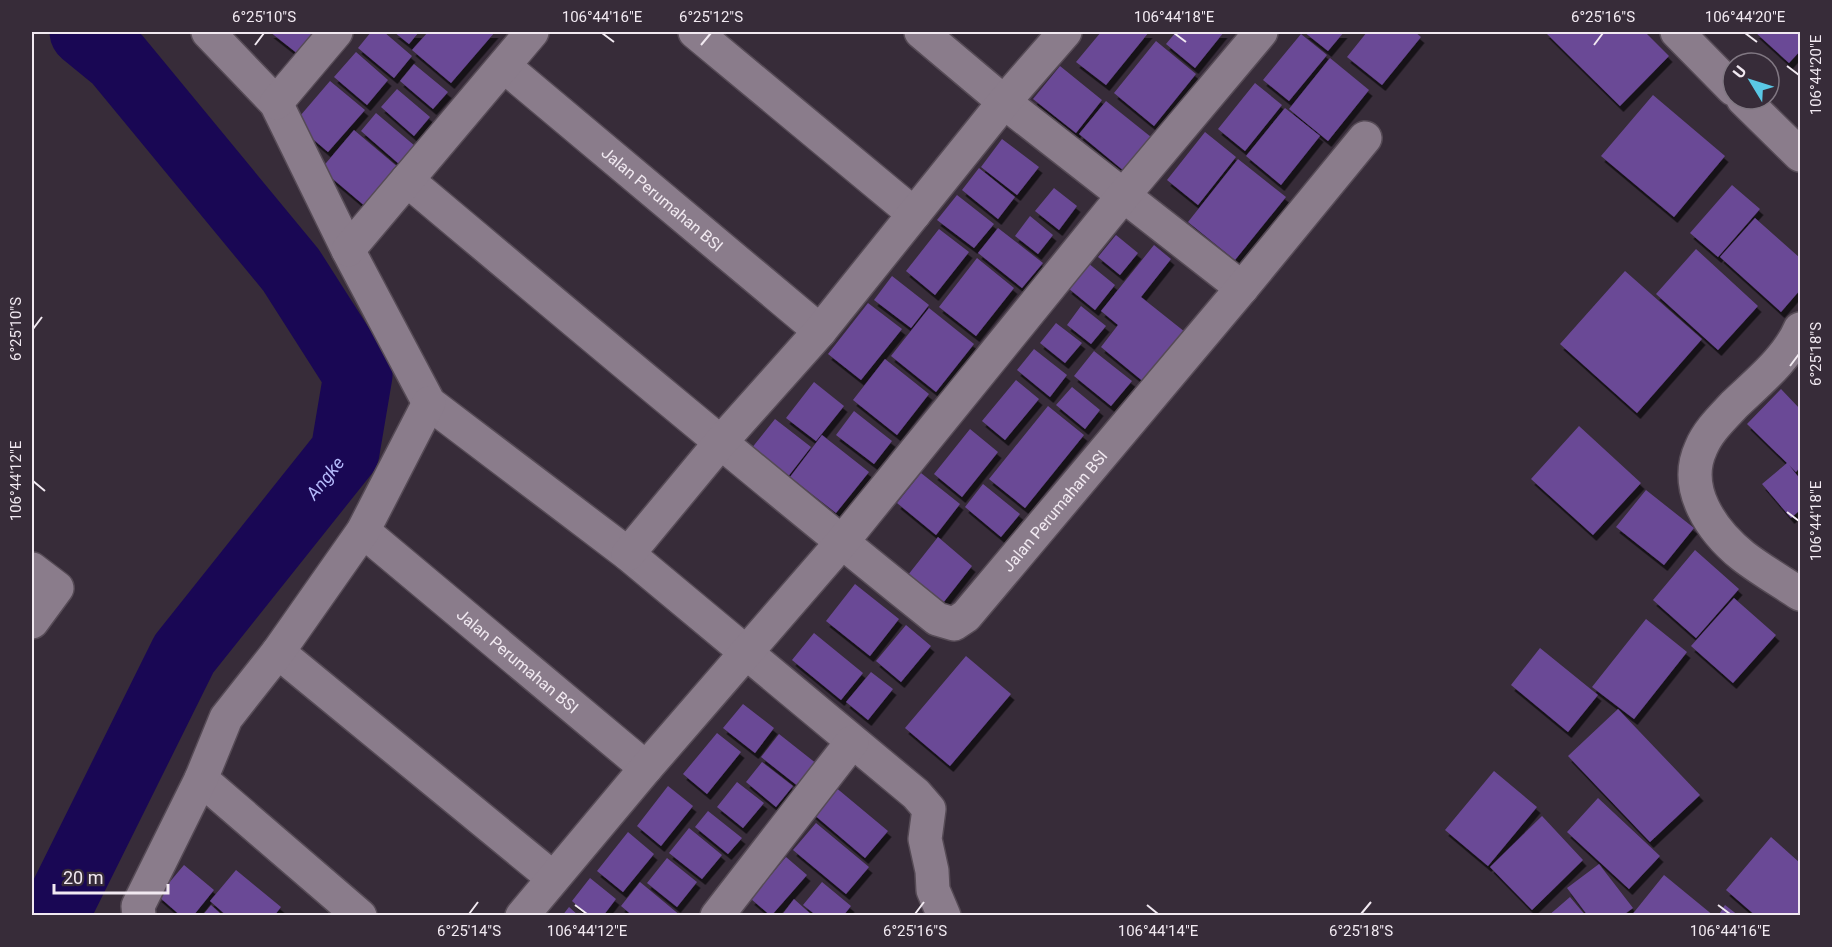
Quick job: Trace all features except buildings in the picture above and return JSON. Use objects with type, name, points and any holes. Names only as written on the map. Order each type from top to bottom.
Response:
[{"type":"street","points":[[208,32],[276,103],[348,250],[429,403],[628,554],[916,794],[929,809],[925,839],[932,871],[933,890],[944,915]]},
{"type":"street","points":[[276,103],[336,32]]},
{"type":"street","points":[[348,250],[532,32]]},
{"type":"street","points":[[695,32],[914,214]]},
{"type":"street","points":[[921,32],[1004,102],[1242,288]]},
{"type":"street","points":[[628,554],[720,443],[820,331],[1004,102],[1065,32]]},
{"type":"street","points":[[522,915],[842,542],[1123,196],[1261,32]]},
{"type":"street","points":[[1677,32],[1721,77]]},
{"type":"street","name":"Jalan Perumahan BSI","points":[[504,66],[820,331]]},
{"type":"street","points":[[1755,111],[1800,155]]},
{"type":"street","name":"Jalan Perumahan BSI","points":[[407,180],[720,443],[937,619],[954,624],[966,616],[1365,138]]},
{"type":"street","points":[[1800,329],[1787,351],[1773,368],[1717,422],[1700,449],[1695,474],[1698,495],[1707,517],[1742,555],[1800,594]]},
{"type":"street","points":[[139,915],[138,906],[201,779],[226,717],[279,652],[363,531],[429,403]]},
{"type":"street","name":"Jalan Perumahan BSI","points":[[363,531],[646,768]]},
{"type":"street","points":[[32,569],[57,588],[32,622]]},
{"type":"street","points":[[279,652],[553,878]]},
{"type":"street","points":[[717,915],[852,742]]},
{"type":"street","points":[[201,779],[360,915]]},
{"type":"waterway","name":"Angke","points":[[54,916],[184,654],[345,452],[358,375],[291,270],[117,59],[84,32]]}]
